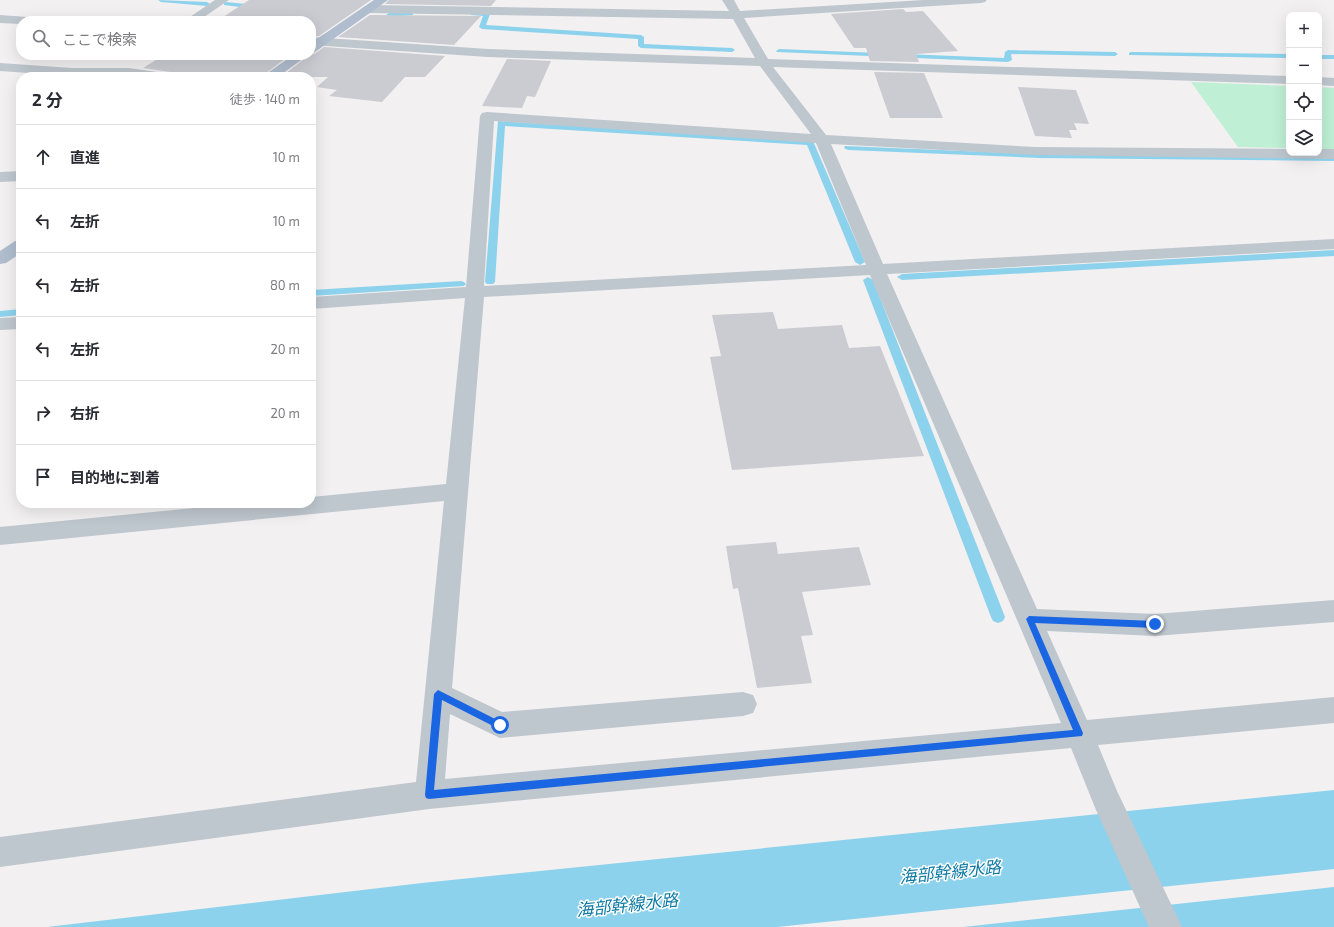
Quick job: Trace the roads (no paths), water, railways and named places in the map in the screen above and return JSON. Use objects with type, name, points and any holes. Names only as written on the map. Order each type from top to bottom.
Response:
[{"type":"main road","points":[[316,43],[382,0]]},
{"type":"main road","points":[[276,72],[294,60]]},
{"type":"main road","points":[[0,259],[16,248]]},
{"type":"street","points":[[198,16],[223,0]]},
{"type":"street","points":[[728,0],[764,63],[822,139],[876,270],[1079,733],[1106,800],[1166,927]]},
{"type":"street","points":[[368,10],[735,14],[980,0]]},
{"type":"street","points":[[0,19],[16,20]]},
{"type":"street","points":[[316,44],[488,53],[1286,80]]},
{"type":"street","points":[[0,67],[72,72],[130,72]]},
{"type":"street","points":[[1322,82],[1334,82]]},
{"type":"street","points":[[429,795],[476,292],[487,116],[822,139],[1035,151],[1334,154]]},
{"type":"street","points":[[0,177],[16,176]]},
{"type":"street","points":[[316,303],[476,292],[1334,244]]},
{"type":"street","points":[[0,324],[16,322]]},
{"type":"street","points":[[316,505],[457,491]]},
{"type":"street","points":[[0,536],[284,508]]},
{"type":"street","points":[[1029,619],[1155,624],[1334,611]]},
{"type":"street","points":[[438,694],[500,725],[743,704]]},
{"type":"street","points":[[0,852],[429,795],[1334,710]]},
{"type":"water","name":"海部幹線水路","points":[[1334,790],[1334,869],[777,927],[47,927],[422,883]]},
{"type":"water","points":[[1334,887],[1334,927],[963,927]]},
{"type":"waterway","points":[[161,0],[207,4]]},
{"type":"waterway","points":[[226,4],[256,7]]},
{"type":"waterway","points":[[389,15],[411,14]]},
{"type":"waterway","points":[[473,14],[487,14],[482,27],[641,37],[641,46],[732,50]]},
{"type":"waterway","points":[[779,51],[1008,60],[1008,52],[1115,54]]},
{"type":"waterway","points":[[1131,54],[1286,56]]},
{"type":"waterway","points":[[1322,57],[1334,57]]},
{"type":"waterway","points":[[490,282],[501,123],[810,143],[860,262]]},
{"type":"waterway","points":[[848,148],[1039,156],[1334,159]]},
{"type":"waterway","points":[[902,277],[1334,253]]},
{"type":"waterway","points":[[868,280],[998,617]]},
{"type":"waterway","points":[[316,293],[461,284]]},
{"type":"waterway","points":[[0,314],[16,312]]}]
